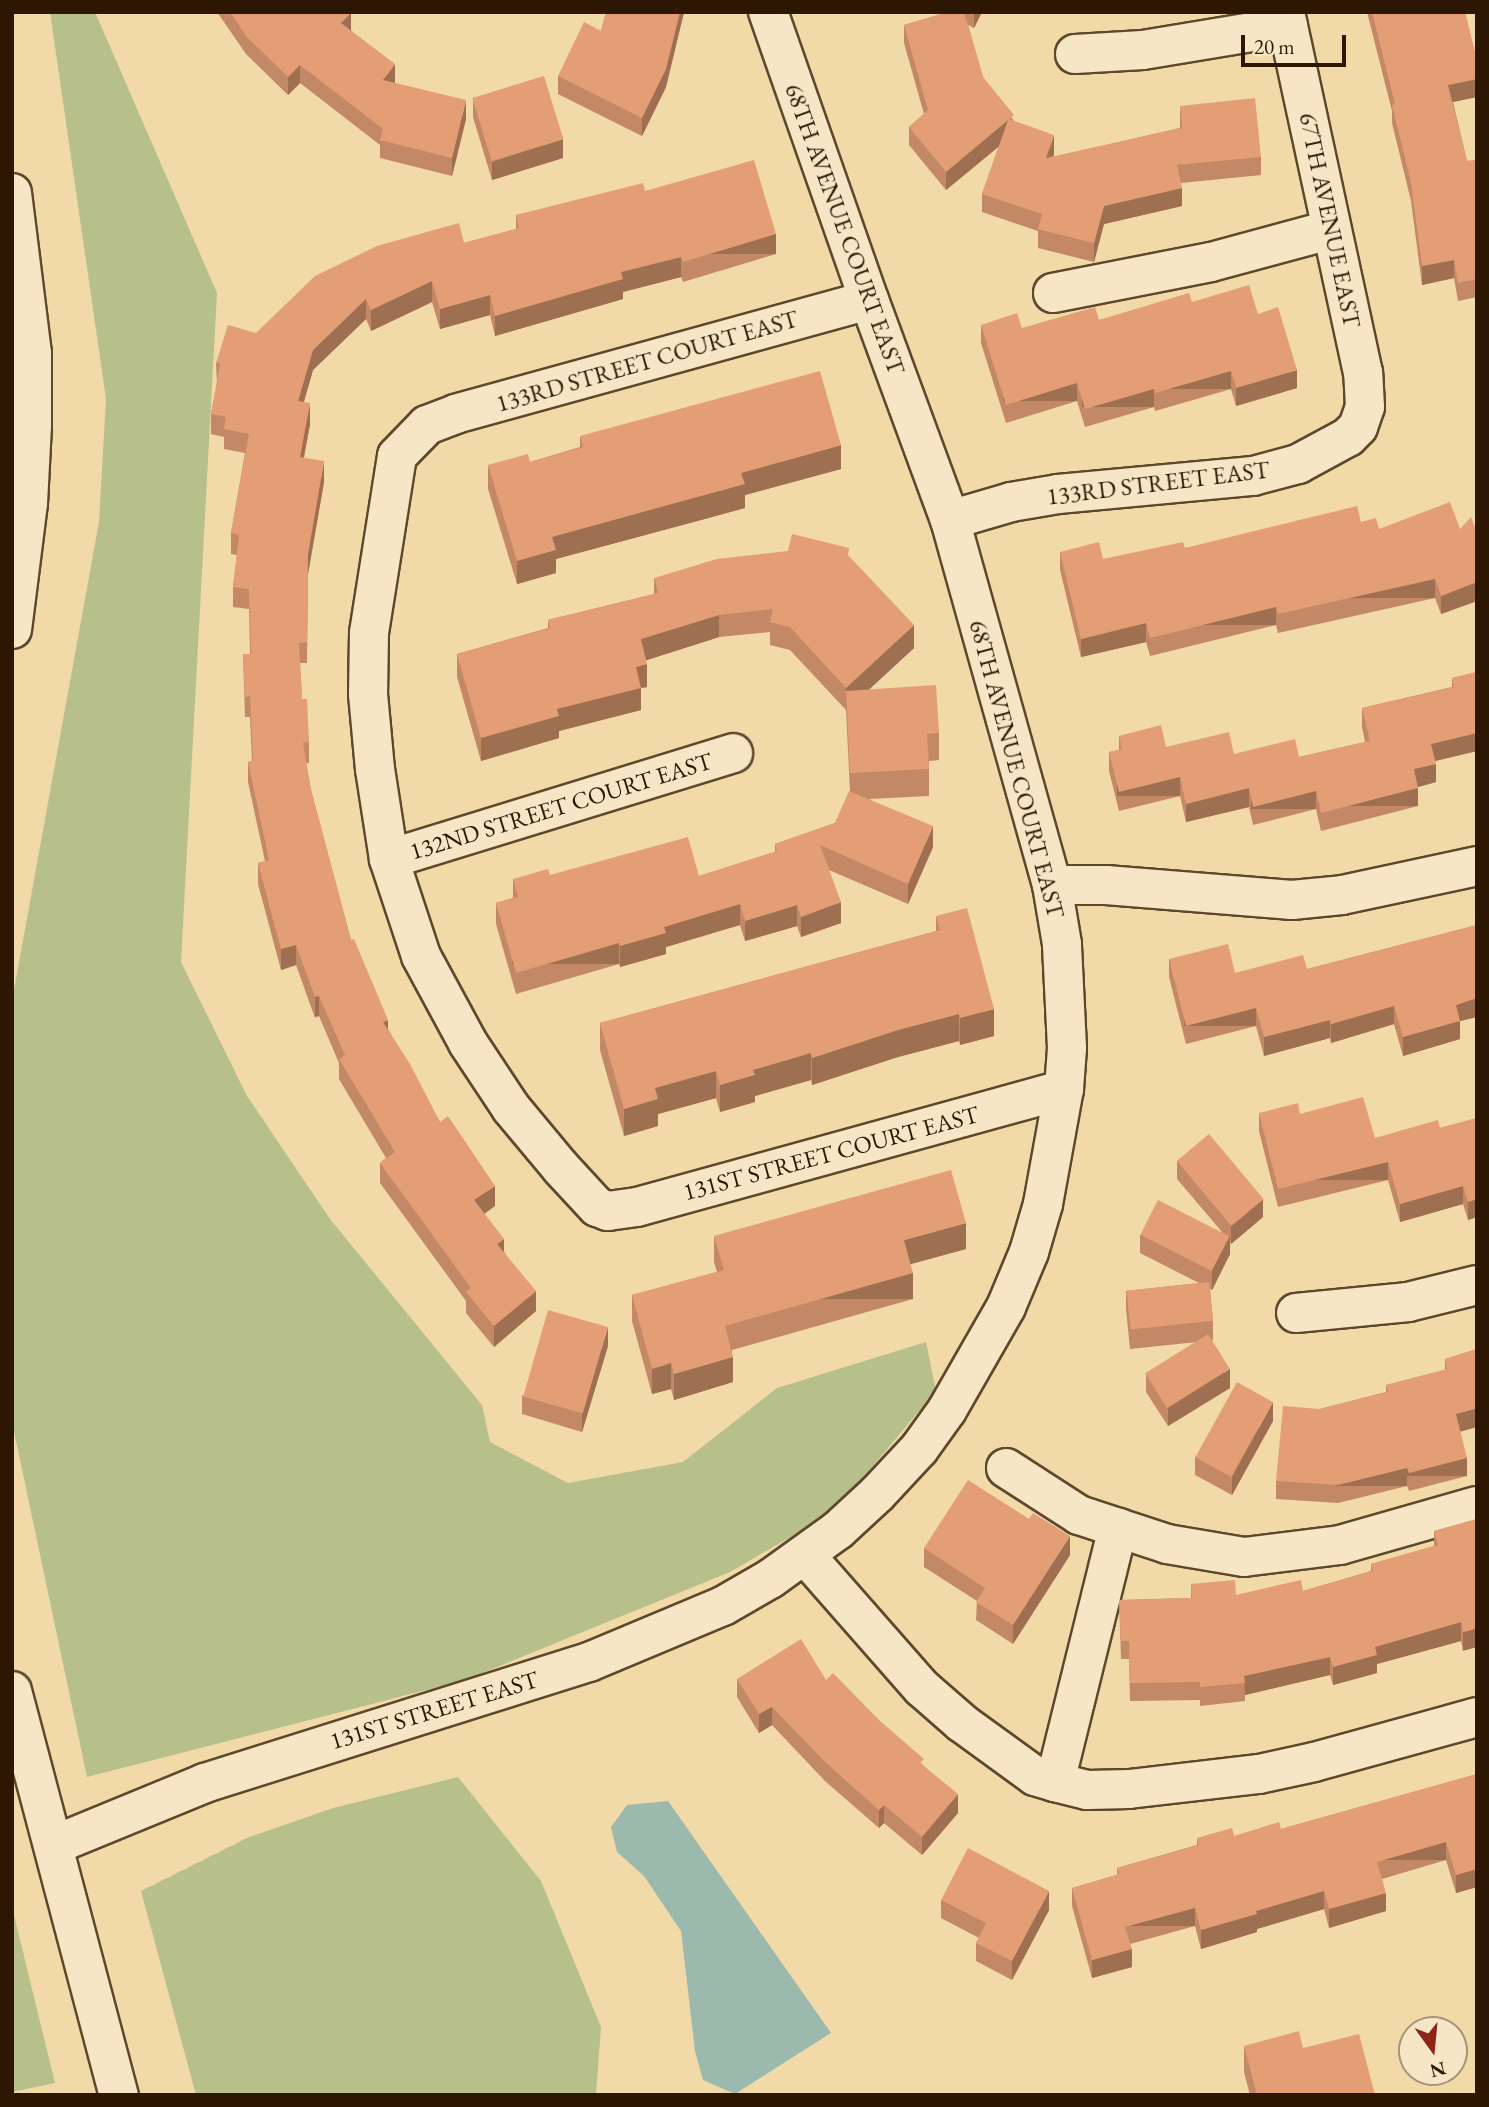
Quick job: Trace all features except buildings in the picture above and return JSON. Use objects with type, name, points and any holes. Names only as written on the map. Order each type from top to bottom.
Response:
[{"type":"street","name":"68TH AVENUE COURT EAST","points":[[768,12],[950,520],[1052,885],[1066,987],[1064,1089],[1043,1204],[1029,1252],[1006,1307],[947,1410],[919,1449],[877,1494],[805,1555]]},
{"type":"street","points":[[1075,54],[1143,50],[1287,19]]},
{"type":"street","name":"67TH AVENUE EAST","points":[[1287,19],[1330,230],[1363,373],[1364,407],[1358,428]]},
{"type":"street","points":[[12,192],[32,353],[28,503],[12,629]]},
{"type":"street","points":[[1053,293],[1211,262],[1330,230]]},
{"type":"street","name":"133RD STREET COURT EAST","points":[[390,859],[375,769],[368,694],[369,633],[397,456],[427,425],[869,300]]},
{"type":"street","name":"133RD STREET EAST","points":[[950,520],[1011,502],[1058,495],[1253,476],[1298,464],[1324,452],[1358,428]]},
{"type":"street","name":"132ND STREET COURT EAST","points":[[390,859],[733,753]]},
{"type":"street","name":"131ST STREET COURT EAST","points":[[390,859],[421,956],[449,1011],[511,1108],[597,1207],[608,1211],[637,1207],[1064,1089]]},
{"type":"street","points":[[1052,885],[1106,885],[1292,900],[1342,895],[1477,866]]},
{"type":"street","points":[[1296,1313],[1408,1302],[1477,1285]]},
{"type":"street","points":[[1006,1468],[1079,1515],[1167,1544],[1244,1557],[1340,1545],[1477,1506]]},
{"type":"street","points":[[1055,1782],[1118,1528]]},
{"type":"street","points":[[805,1555],[922,1688],[962,1723],[1035,1776],[1087,1790],[1129,1789],[1258,1774],[1314,1762],[1477,1717]]},
{"type":"street","name":"131ST STREET EAST","points":[[54,1845],[205,1783],[601,1657],[723,1606],[805,1555]]},
{"type":"street","points":[[12,1690],[119,2095]]},
{"type":"green space","points":[[50,12],[95,12],[217,293],[181,962],[247,1096],[330,1219],[482,1405],[490,1442],[568,1483],[683,1462],[777,1388],[926,1342],[936,1391],[835,1511],[730,1572],[465,1680],[87,1777],[12,1422],[12,1001],[99,522],[106,399]]},
{"type":"green space","points":[[458,1777],[541,1881],[601,2027],[596,2095],[196,2095],[141,1891],[247,1838],[333,1808]]},
{"type":"green space","points":[[12,1907],[55,2083],[12,2092]]},
{"type":"shaded area","points":[[668,1801],[831,2033],[735,2094],[703,2080],[695,2051],[681,1931],[644,1876],[617,1852],[611,1827],[627,1805]]}]
